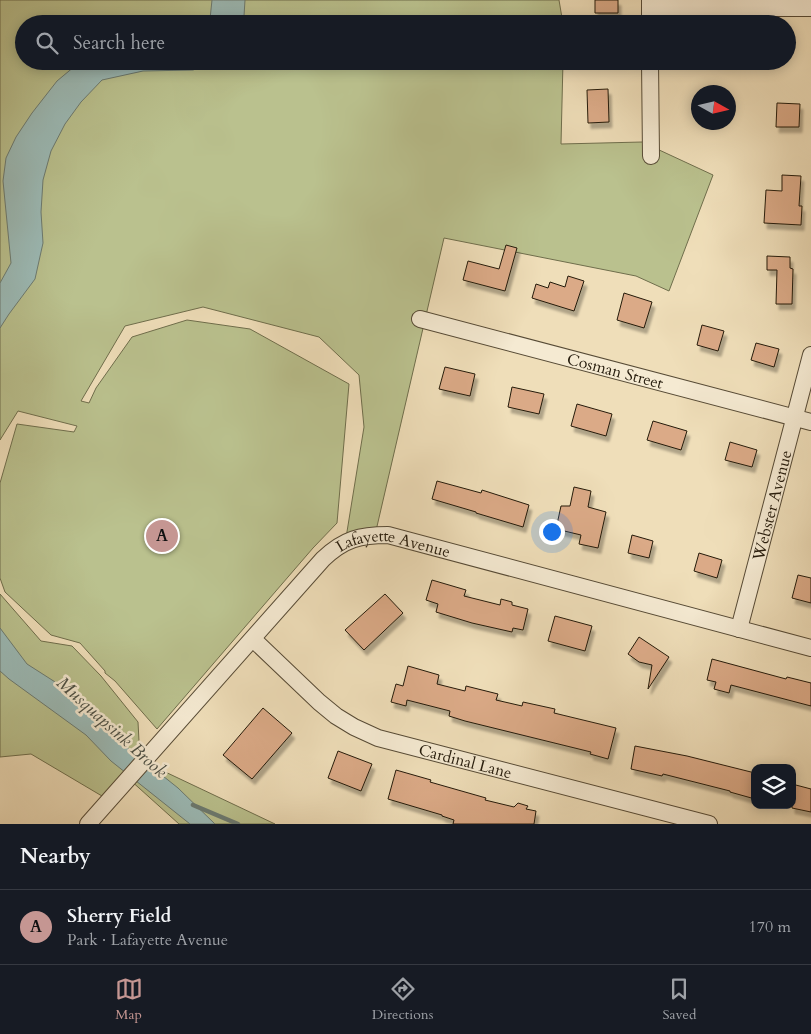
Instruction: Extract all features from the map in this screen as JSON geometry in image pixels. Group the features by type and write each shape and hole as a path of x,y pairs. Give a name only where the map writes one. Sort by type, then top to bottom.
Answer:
{"street":[{"path":"650,11 811,8"},
{"path":"650,70 651,156"},
{"name":"Cosman Street","path":"420,319 811,422"},
{"name":"Webster Avenue","path":"739,629 811,355"},
{"name":"Lafayette Avenue","path":"88,824 330,553 343,543 360,537 388,535 811,648"},
{"name":"Cardinal Lane","path":"253,639 336,716 378,738 665,818 709,824"}],"green space":[{"path":"0,0 559,0 562,15 15,15 15,70 563,70 561,144 642,142 713,175 669,291 636,276 444,238 375,535 345,544 364,427 359,375 319,337 203,307 125,326 81,401 89,403 96,388 132,337 187,320 250,329 349,384 337,523 313,548 157,729 80,643 51,635 5,592 0,578 0,483 17,424 74,432 77,426 18,411 0,440"},
{"path":"0,594 41,641 72,646 101,676 138,722 140,760 275,824 179,824 129,779 107,799 31,754 0,757"}],"water":[{"path":"212,0 245,0 244,15 210,15"},
{"path":"70,70 193,70 143,71 102,80 81,102 65,124 51,151 43,180 41,212 43,243 35,279 0,328 0,283 11,263 3,181 6,158 16,137 57,81"},
{"path":"0,628 27,664 88,703 118,740 178,788 215,824 190,824 111,761 86,735 0,671"}],"building":[{"path":"595,0 618,0 618,13 595,13"},
{"path":"608,89 609,122 588,123 587,90"},
{"path":"777,103 800,104 799,127 776,127"},
{"path":"782,175 801,176 799,206 802,206 801,225 764,223 766,190 782,191"},
{"path":"506,245 517,248 505,291 463,280 468,261 499,269"},
{"path":"767,256 790,257 790,268 793,269 792,304 776,304 777,270 767,270"},
{"path":"568,276 584,281 574,311 532,298 536,284 548,288 550,282 565,287"},
{"path":"624,293 652,302 644,328 617,320"},
{"path":"702,325 724,331 718,351 697,345"},
{"path":"756,343 779,349 774,367 751,360"},
{"path":"445,367 475,374 470,396 439,389"},
{"path":"512,387 544,394 539,414 508,407"},
{"path":"577,404 612,414 606,436 571,426"},
{"path":"653,421 687,431 681,450 647,440"},
{"path":"730,442 757,450 752,467 725,460"},
{"path":"437,481 481,493 482,490 529,505 523,527 432,499"},
{"path":"574,487 591,491 588,507 606,512 598,548 579,544 581,535 556,529 561,506 570,506"},
{"path":"632,535 653,541 649,558 628,553"},
{"path":"699,553 722,560 717,578 694,571"},
{"path":"798,575 811,578 811,603 792,598"},
{"path":"432,580 466,590 464,596 500,605 501,599 512,602 512,605 528,609 523,630 513,628 512,632 436,612 438,604 426,600"},
{"path":"385,594 403,613 364,650 345,630"},
{"path":"555,616 592,626 585,651 548,641"},
{"path":"639,637 669,657 648,689 652,665 639,662 628,654"},
{"path":"712,659 786,679 787,677 811,683 811,706 731,685 729,693 714,689 716,682 707,680"},
{"path":"408,666 439,675 437,684 465,691 466,686 498,694 496,700 522,706 523,702 555,709 554,713 616,728 608,759 590,754 591,752 465,721 449,716 450,711 407,700 406,706 391,702 396,684 403,686"},
{"path":"263,708 292,733 252,779 223,755"},
{"path":"635,746 687,756 751,772 751,798 663,774 662,776 631,769"},
{"path":"338,751 372,764 361,791 328,778"},
{"path":"396,770 486,798 485,800 514,807 518,803 528,806 526,809 536,811 534,824 453,824 454,820 442,815 388,799"},
{"path":"796,785 811,789 811,812 796,809"}],"waterway":[{"name":"Musquapsink Brook","path":"193,805 238,824"}],"place":[{"name":"Sherry Field","path":"162,536"}]}
